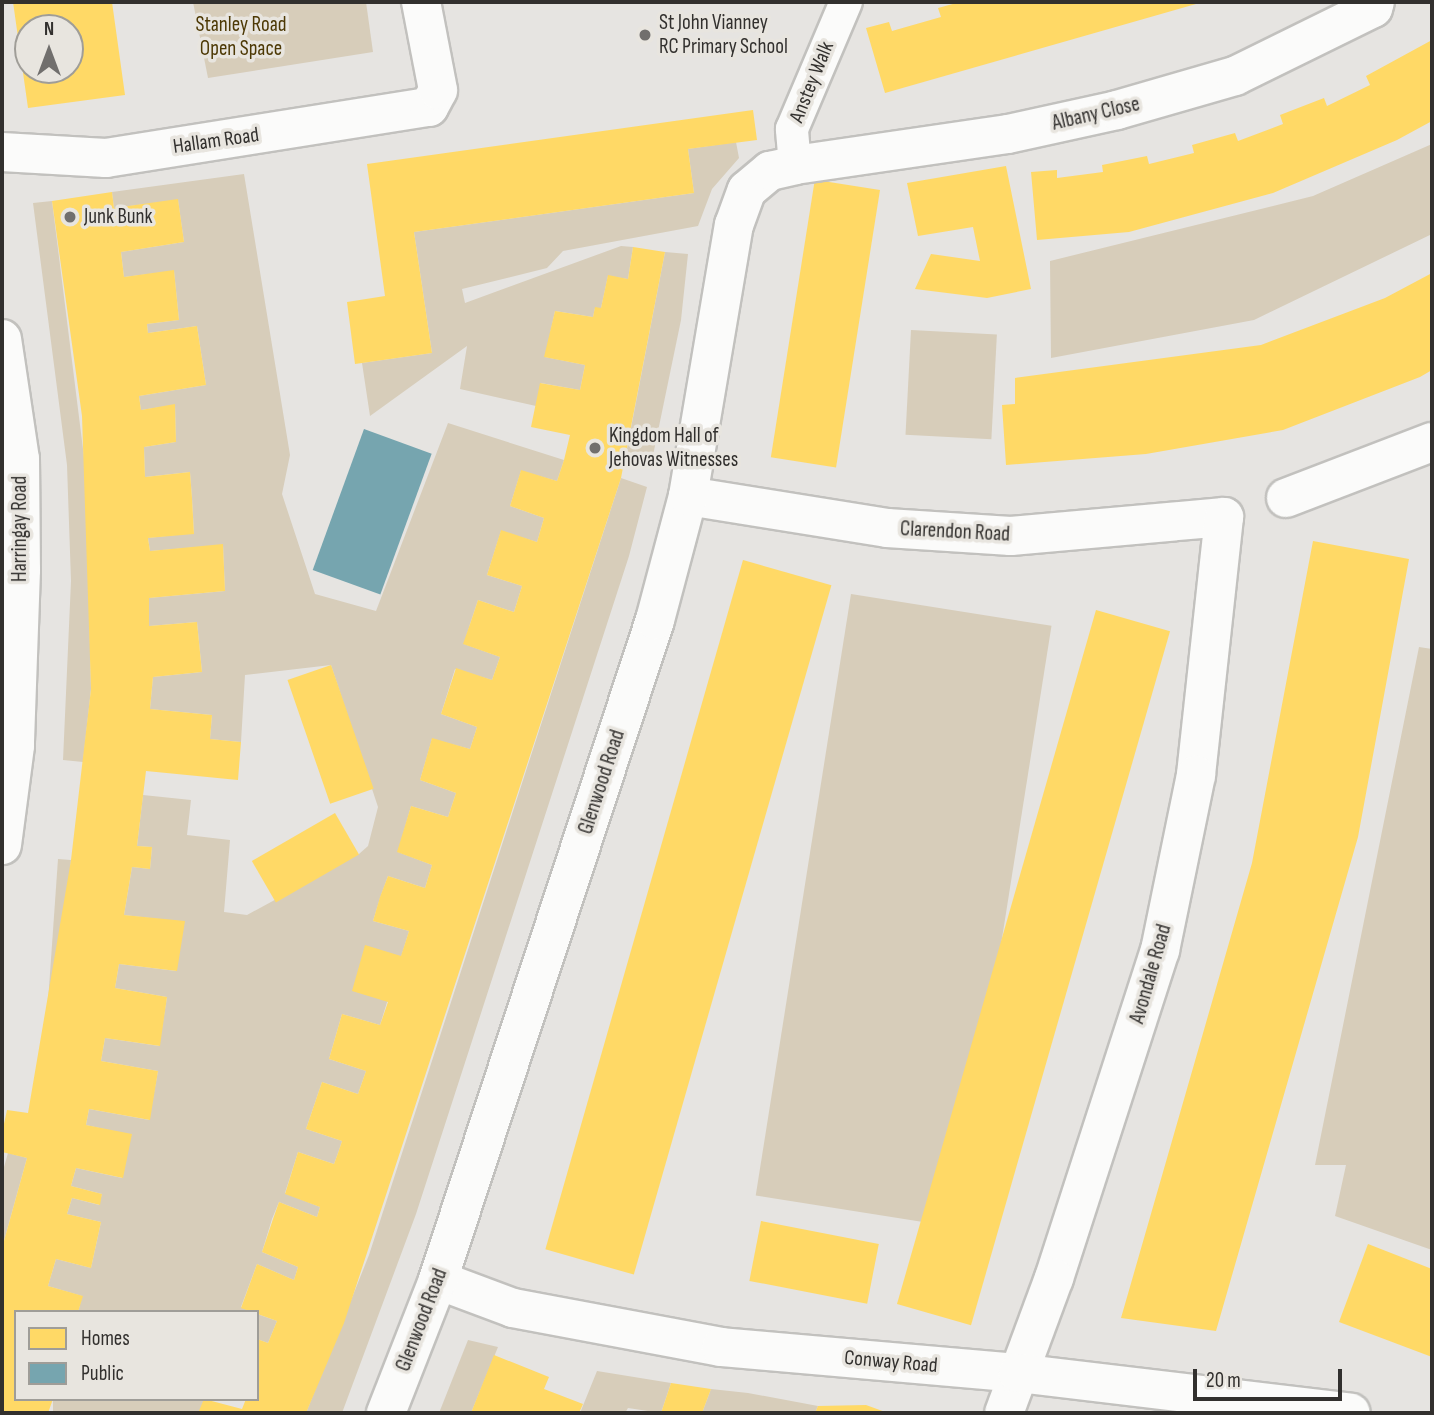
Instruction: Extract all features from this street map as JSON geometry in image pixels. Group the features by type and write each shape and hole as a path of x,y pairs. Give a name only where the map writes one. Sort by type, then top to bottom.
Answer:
{"street":[{"name":"Hallam Road","path":"2,152 72,153 106,158 429,107 438,90 421,2"},
{"name":"Anstey Walk","path":"795,165 792,129 846,2"},
{"name":"Albany Close","path":"795,165 1008,134 1117,110 1235,76 1373,8 1375,2"},
{"name":"Glenwood Road","path":"386,1413 438,1280 655,620 688,496 734,225 747,190 770,171 795,165"},
{"name":"Harringay Road","path":"2,339 20,459 21,556 15,746 2,845"},
{"path":"1286,498 1432,442"},
{"name":"Clarendon Road","path":"688,496 874,526 1011,536 1224,517"},
{"name":"Avondale Road","path":"1004,1413 1054,1278 1160,950 1196,775 1224,517"},
{"name":"Conway Road","path":"438,1280 513,1308 708,1345 1018,1373 1351,1413"}],"green space":[{"name":"Stanley Road Open Space","path":"193,2 366,2 373,52 208,78"},
{"path":"736,142 739,158 712,189 698,226 563,251 547,268 462,289 465,303 621,246 633,247 628,279 608,276 601,308 595,308 593,317 555,311 545,357 585,365 580,390 541,383 536,406 460,389 467,346 370,416 362,363 432,353 414,232 694,193 688,149"},
{"path":"1432,144 1432,234 1254,320 1051,358 1050,261 1313,196"},
{"path":"244,174 290,455 282,494 315,594 376,611 448,423 564,460 557,481 521,471 510,506 544,518 537,542 501,531 487,575 522,586 514,612 478,600 464,644 500,657 492,680 455,669 441,714 477,727 470,749 432,739 420,780 456,793 448,817 411,806 398,852 432,865 425,888 388,876 373,921 409,931 380,1025 342,1014 329,1059 366,1071 358,1094 322,1082 306,1129 342,1141 334,1164 298,1152 285,1193 320,1207 317,1217 279,1202 262,1252 298,1267 294,1280 257,1264 241,1307 248,1310 78,1310 82,1296 48,1286 56,1259 91,1268 101,1222 67,1214 72,1198 99,1205 102,1194 71,1186 76,1168 122,1178 131,1135 86,1125 89,1109 149,1120 158,1071 101,1061 105,1038 159,1046 167,997 115,988 119,964 176,971 184,922 124,915 132,867 150,869 152,847 137,846 143,795 191,800 187,835 230,840 224,912 247,915 359,854 368,846 378,807 331,665 245,675 241,742 210,739 212,715 150,709 153,677 202,672 197,622 149,626 149,598 225,591 223,545 150,551 148,538 194,533 192,498 190,472 145,477 144,447 176,442 175,405 141,410 139,396 206,385 197,326 148,333 147,324 179,320 174,271 124,277 121,252 184,242 178,200 114,208 112,192"},
{"path":"52,201 86,473 91,689 83,762 63,760 71,581 67,465 33,203"},
{"path":"665,252 688,254 681,320 651,465 625,459"},
{"path":"911,330 997,335 991,439 906,435"},
{"path":"621,478 647,487 629,556 416,1214 342,1413 306,1413 369,1255"},
{"path":"851,594 1052,626 956,1227 756,1196"},
{"path":"1419,647 1432,649 1432,1250 1335,1216 1346,1165 1315,1165"},
{"path":"58,859 71,860 53,1114 40,1113"},
{"path":"8,1153 27,1158 2,1248 2,1174"},
{"path":"259,1315 277,1321 268,1343 259,1340"},
{"path":"468,1340 498,1347 471,1413 439,1413"},
{"path":"597,1371 671,1383 661,1413 628,1408 625,1413 580,1413"},
{"path":"711,1389 818,1406 815,1413 702,1413"},
{"path":"53,1401 204,1401 204,1413 53,1413"}],"building: Homes":[{"path":"13,2 112,2 125,95 28,108 25,84 84,84 84,14 15,14"},
{"path":"960,2 1203,2 885,93 866,28 889,22 892,31 941,17 938,8"},
{"path":"1432,40 1432,121 1397,140 1273,193 1129,232 1037,240 1031,172 1057,170 1057,178 1103,172 1102,165 1147,156 1149,164 1194,153 1192,145 1235,133 1238,141 1283,124 1280,115 1324,98 1327,106 1370,85 1366,76"},
{"path":"753,110 757,140 688,149 694,193 414,232 432,353 355,364 347,302 385,296 367,164"},
{"path":"1006,166 1031,289 987,298 915,289 931,254 980,261 973,227 918,236 907,183"},
{"path":"815,180 880,190 836,468 771,457"},
{"path":"112,192 114,208 178,199 184,242 121,252 124,277 174,270 179,320 147,324 148,333 197,326 206,385 139,396 141,410 175,404 176,442 144,447 145,477 190,472 192,498 194,534 148,538 150,551 223,544 225,591 149,598 149,626 197,622 202,672 153,677 150,709 212,715 210,739 241,742 238,780 146,771 137,846 152,847 150,869 132,867 124,915 185,921 177,971 119,964 115,988 167,997 160,1046 105,1038 101,1061 158,1071 150,1120 89,1109 86,1125 132,1134 123,1178 76,1168 71,1186 102,1194 100,1205 72,1198 67,1214 101,1222 91,1268 56,1259 48,1286 83,1296 79,1310 14,1310 14,1401 52,1401 48,1413 2,1413 2,1248 27,1158 2,1152 2,1133 7,1110 28,1113 71,860 91,689 82,416 52,201"},
{"path":"633,247 665,252 621,478 344,1323 306,1413 198,1413 203,1401 242,1409 245,1401 259,1401 259,1340 268,1343 277,1321 259,1314 259,1310 241,1308 257,1264 294,1280 298,1267 262,1252 279,1202 317,1217 320,1207 285,1194 298,1152 334,1164 342,1141 306,1129 322,1082 358,1094 366,1071 329,1059 342,1014 380,1025 388,1002 352,991 365,945 401,956 409,931 373,921 380,897 388,876 425,888 432,865 397,852 411,806 448,817 456,793 420,780 432,738 470,749 477,727 441,714 456,668 492,680 500,657 463,644 478,600 514,612 522,586 487,575 501,530 537,542 544,518 510,506 521,470 557,481 564,460 570,435 531,427 540,383 580,390 585,365 544,357 555,311 593,317 595,307 601,308 608,275 628,279"},
{"path":"1432,273 1432,370 1420,377 1283,430 1146,454 1006,465 1002,405 1015,404 1015,378 1261,345 1385,298"},
{"path":"1313,541 1409,559 1358,837 1216,1331 1121,1318 1252,863"},
{"path":"743,560 831,585 634,1275 545,1249"},
{"path":"1096,610 1170,631 971,1325 897,1304"},
{"path":"331,665 374,789 330,804 288,680"},
{"path":"335,813 359,855 276,903 252,861"},
{"path":"761,1221 879,1244 867,1304 749,1281"},
{"path":"1368,1244 1432,1269 1432,1357 1339,1322"},
{"path":"494,1355 549,1377 544,1389 583,1404 579,1413 471,1413"},
{"path":"671,1383 711,1389 702,1413 661,1413"},
{"path":"866,1405 888,1413 815,1413 818,1406"}],"building: Public":[{"path":"364,429 432,454 380,595 313,570"}],"place":[{"name":"St John Vianney RC Primary School","path":"645,35"},
{"name":"Junk Bunk","path":"70,217"},
{"name":"Kingdom Hall of Jehovas Witnesses","path":"595,448"}]}
